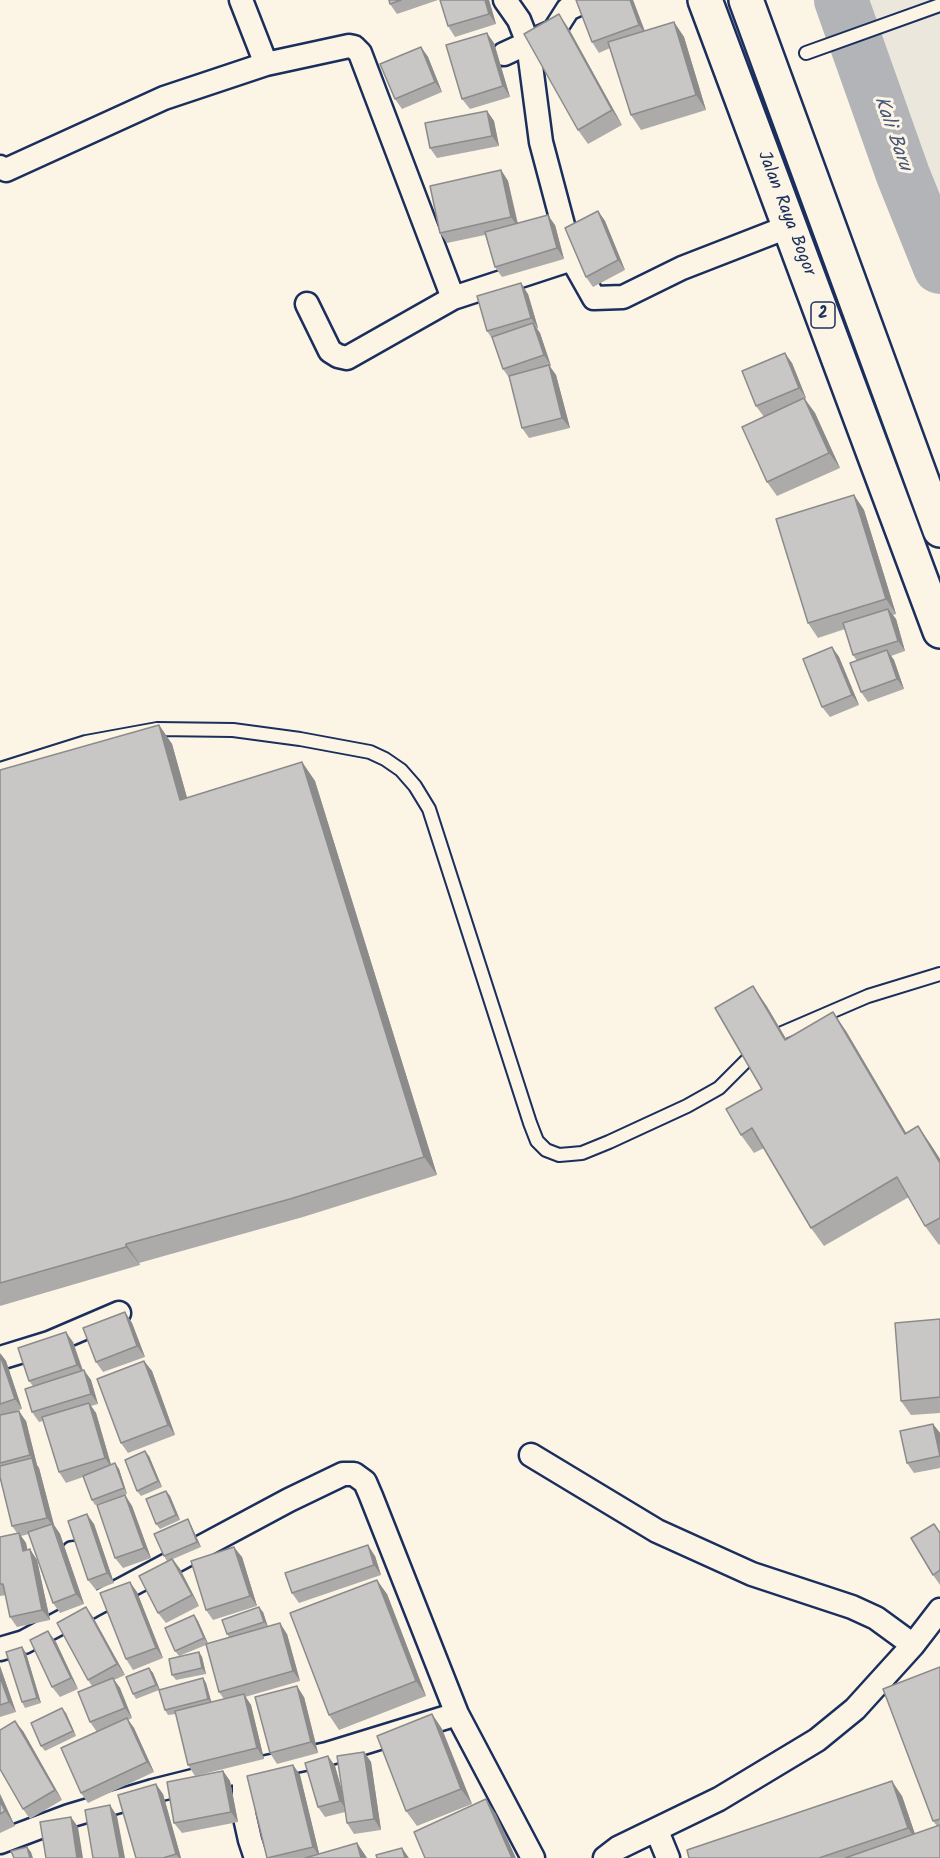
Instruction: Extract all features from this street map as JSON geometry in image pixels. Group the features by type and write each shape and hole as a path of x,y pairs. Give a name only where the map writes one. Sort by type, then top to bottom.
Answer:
{"highway":[{"name":"Jalan Raya Bogor","path":"705,0 940,631"},
{"name":"Jalan Raya Bogor","path":"746,0 940,530"}],"street":[{"path":"241,0 266,64"},
{"path":"505,0 519,20 528,43 541,142 572,259 594,298 623,297 681,268 790,226"},
{"path":"504,54 554,31 568,9 587,0"},
{"path":"0,168 6,170 164,98 266,64 354,46 453,298"},
{"path":"307,304 330,351 338,357 347,358 453,298 572,259"},
{"path":"0,1358 49,1343 119,1313"},
{"path":"531,1455 657,1531 753,1574 852,1607 876,1618 913,1645"},
{"path":"0,1649 24,1642 290,1500 343,1474 354,1473 365,1482 368,1489 457,1714 532,1858"},
{"path":"73,1553 90,1607"},
{"path":"605,1858 618,1848 657,1831 728,1794 817,1740 855,1709 913,1645 940,1610"},
{"path":"0,1842 69,1816 153,1791 217,1775 244,1772 327,1754 457,1714"},
{"path":"244,1772 244,1813 249,1840 256,1858"},
{"path":"657,1831 668,1858"}],"lane":[{"path":"810,51 940,5"},
{"path":"0,769 86,742 157,729 233,730 300,739 370,752 401,770 415,786 429,809 530,1123 537,1142 546,1150 559,1155 570,1155 582,1153 609,1142 687,1106 719,1088 747,1060"},
{"path":"782,1033 868,996 940,974"}],"shaded area":[{"path":"832,0 940,0 940,287"}],"building":[{"path":"389,0 401,0 390,4"},
{"path":"440,0 485,0 489,14 448,26"},
{"path":"576,0 630,0 639,25 592,42"},
{"path":"559,14 612,110 578,130 524,34"},
{"path":"674,22 696,95 631,115 608,42"},
{"path":"487,33 503,86 462,99 446,45"},
{"path":"421,47 435,82 395,99 380,64"},
{"path":"487,111 492,136 430,148 425,123"},
{"path":"501,170 511,217 440,233 430,186"},
{"path":"598,211 618,260 586,277 565,228"},
{"path":"548,215 557,248 495,267 485,232"},
{"path":"521,283 531,318 487,331 477,296"},
{"path":"533,323 544,355 503,369 492,337"},
{"path":"785,353 799,388 756,406 742,371"},
{"path":"549,365 562,418 522,428 509,376"},
{"path":"804,398 829,453 767,482 742,427"},
{"path":"854,495 886,599 808,623 776,519"},
{"path":"888,609 898,641 853,655 843,623"},
{"path":"832,647 852,695 822,707 803,659"},
{"path":"887,650 897,679 861,692 850,663"},
{"path":"159,725 180,800 302,762 424,1157 290,1199 126,1244 126,1247 0,1283 0,770"},
{"path":"753,986 785,1040 833,1012 905,1134 918,1126 940,1163 940,1218 925,1226 897,1177 811,1228 752,1128 741,1135 726,1109 762,1089 715,1008"},
{"path":"125,1312 137,1346 96,1362 83,1328"},
{"path":"940,1319 940,1397 901,1401 895,1323"},
{"path":"66,1332 77,1365 29,1381 18,1348"},
{"path":"0,1355 15,1399 0,1404"},
{"path":"144,1361 168,1425 121,1443 97,1379"},
{"path":"84,1370 91,1394 32,1412 25,1389"},
{"path":"89,1403 105,1458 59,1472 42,1417"},
{"path":"19,1411 30,1455 0,1463 0,1415"},
{"path":"933,1424 940,1456 907,1463 900,1431"},
{"path":"145,1451 158,1481 137,1491 125,1460"},
{"path":"32,1458 47,1518 12,1526 0,1477 0,1466"},
{"path":"115,1463 124,1488 92,1500 83,1476"},
{"path":"166,1491 176,1515 156,1524 146,1499"},
{"path":"125,1495 144,1548 115,1558 97,1505"},
{"path":"87,1514 107,1573 88,1580 68,1521"},
{"path":"188,1519 197,1542 164,1556 154,1534"},
{"path":"52,1524 76,1594 53,1603 28,1532"},
{"path":"934,1524 940,1533 940,1570 933,1575 911,1538"},
{"path":"19,1533 23,1551 30,1549 42,1610 10,1617 3,1584 0,1584 0,1537"},
{"path":"368,1545 374,1565 292,1593 285,1573"},
{"path":"234,1547 250,1596 206,1610 191,1561"},
{"path":"172,1559 192,1595 158,1613 139,1576"},
{"path":"377,1580 416,1681 329,1715 290,1613"},
{"path":"130,1582 156,1648 126,1659 100,1593"},
{"path":"86,1607 117,1664 88,1680 57,1623"},
{"path":"259,1607 264,1622 227,1634 222,1620"},
{"path":"194,1615 204,1638 175,1651 165,1628"},
{"path":"280,1623 293,1671 219,1692 206,1644"},
{"path":"48,1631 71,1678 52,1687 30,1640"},
{"path":"22,1647 37,1698 22,1702 6,1652"},
{"path":"199,1652 202,1668 172,1675 169,1659"},
{"path":"940,1667 940,1819 933,1821 883,1689"},
{"path":"149,1668 156,1685 133,1694 126,1677"},
{"path":"0,1677 9,1702 0,1705"},
{"path":"113,1678 125,1708 90,1722 78,1692"},
{"path":"203,1678 208,1699 165,1710 159,1690"},
{"path":"297,1686 311,1742 270,1753 255,1697"},
{"path":"244,1694 257,1748 188,1765 175,1711"},
{"path":"62,1708 73,1731 41,1746 31,1723"},
{"path":"432,1714 461,1789 406,1811 377,1736"},
{"path":"127,1718 147,1762 81,1793 61,1748"},
{"path":"15,1721 55,1790 23,1809 0,1769 0,1730"},
{"path":"364,1752 374,1819 347,1823 337,1756"},
{"path":"328,1756 340,1801 318,1807 305,1763"},
{"path":"293,1765 313,1847 267,1858 247,1776"},
{"path":"223,1771 231,1812 174,1823 167,1782"},
{"path":"892,1781 908,1828 819,1858 689,1858 687,1850"},
{"path":"156,1784 176,1854 163,1858 136,1858 118,1795"},
{"path":"486,1799 512,1858 425,1858 414,1832"},
{"path":"0,1801 5,1811 0,1814"},
{"path":"110,1805 120,1858 93,1858 85,1810"},
{"path":"71,1817 77,1858 46,1858 40,1822"},
{"path":"940,1825 940,1858 845,1858"},
{"path":"357,1843 361,1858 305,1858"},
{"path":"27,1847 30,1858 14,1858 11,1851"},
{"path":"402,1848 405,1858 377,1858 376,1855"}],"waterway":[{"name":"Kali Baru","path":"841,0 903,175 940,267"}]}
